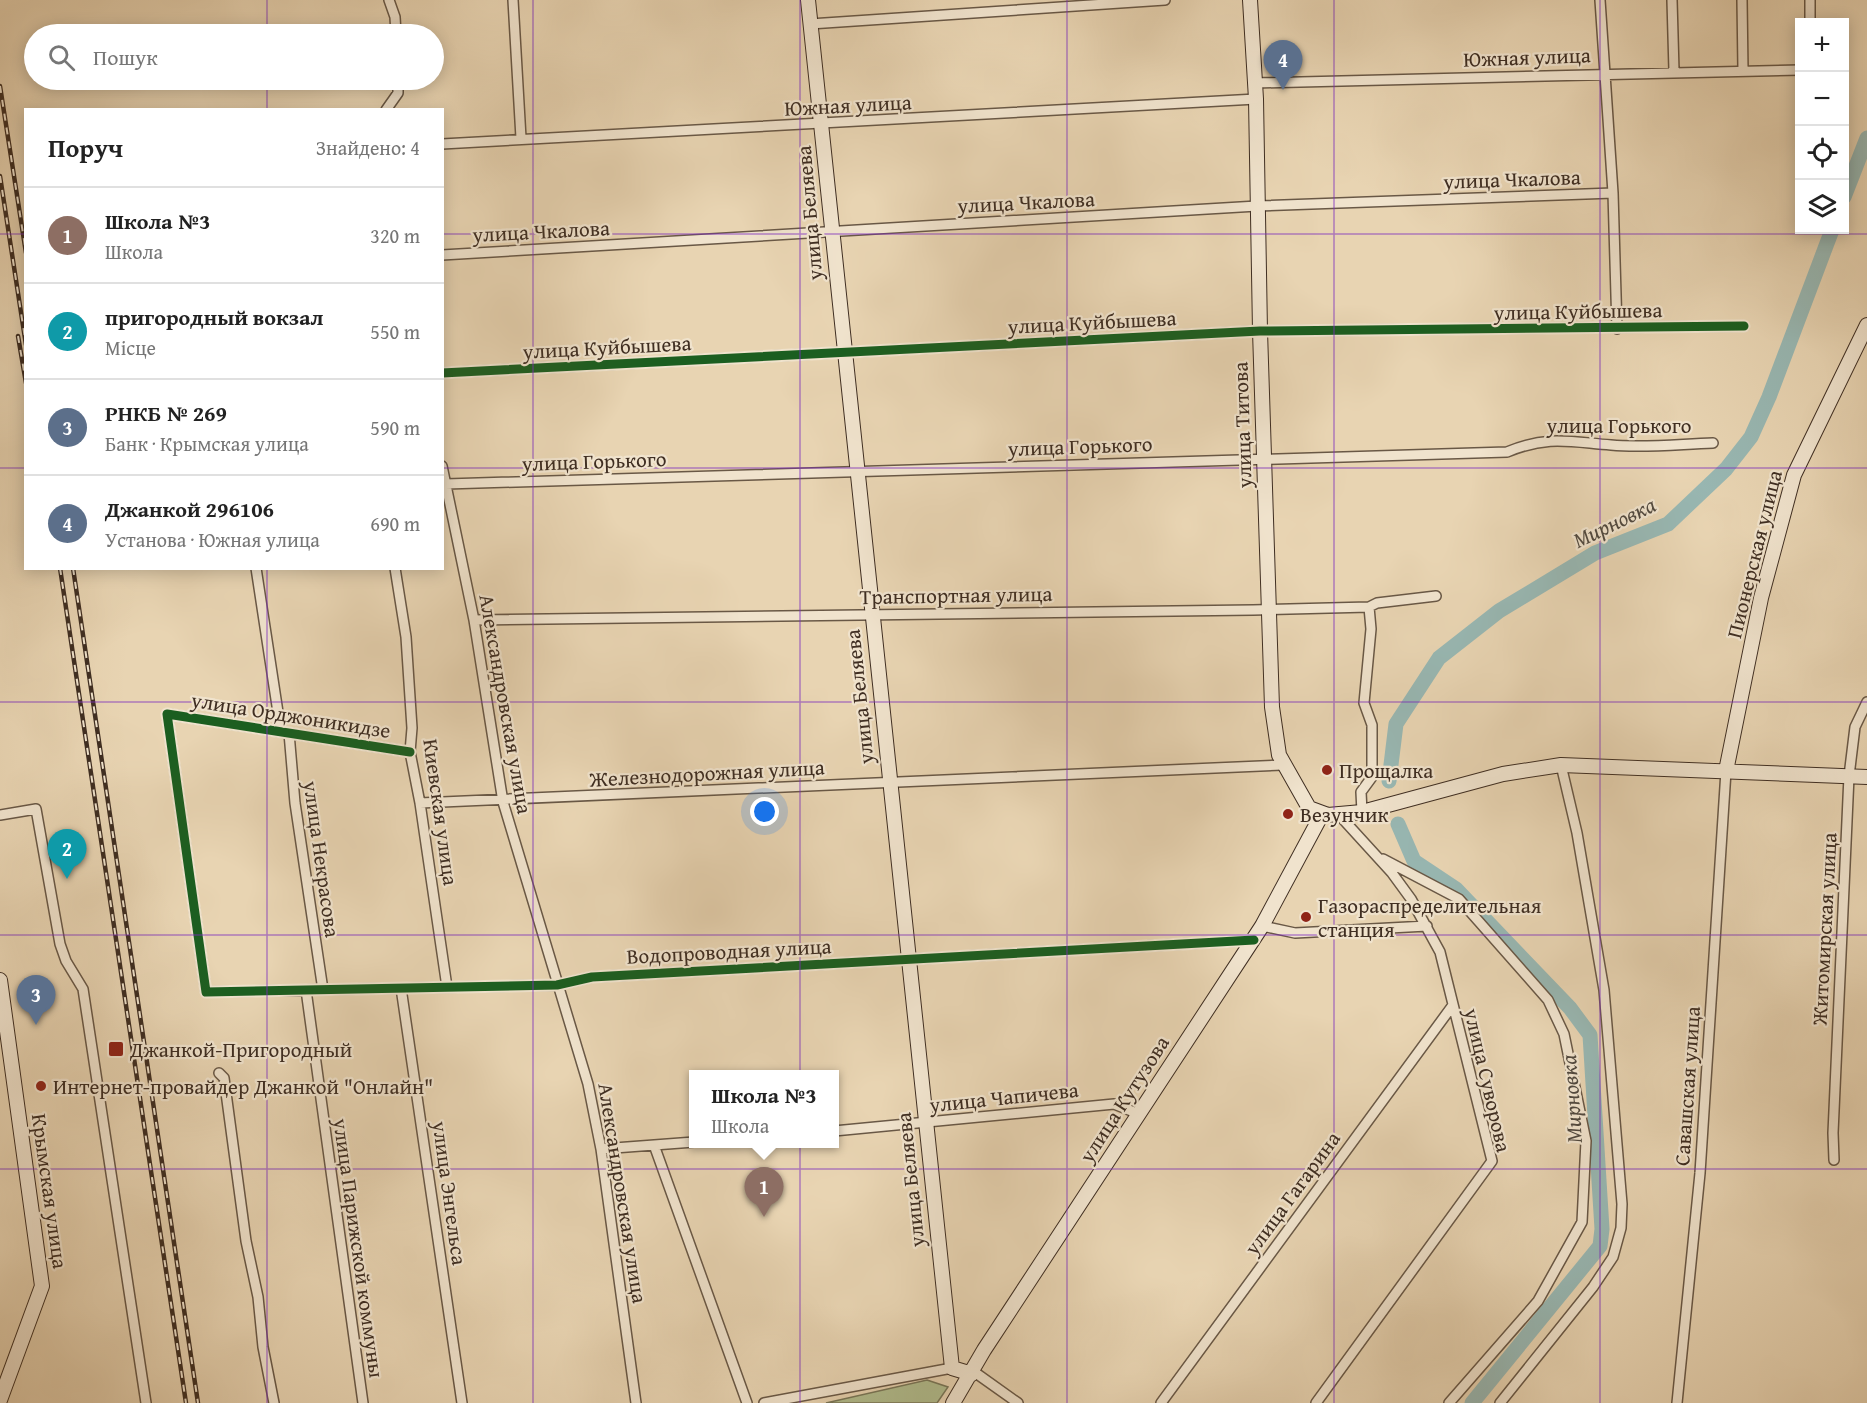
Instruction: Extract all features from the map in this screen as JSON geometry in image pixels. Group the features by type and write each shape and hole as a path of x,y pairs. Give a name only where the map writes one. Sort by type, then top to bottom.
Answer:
{"main road":[{"name":"улица Беляева","path":"808,0 822,125 830,232 952,1368"},
{"name":"улица Титова","path":"1250,0 1256,99 1260,331 1272,707 1282,765 1309,808 1322,814"},
{"name":"Пионерская улица","path":"1726,771 1761,598 1794,475 1867,325"},
{"path":"1322,814 1340,816 1362,812 1503,774 1561,765 1867,777"},
{"name":"улица Кутузова","path":"953,1403 973,1373 984,1350 1254,939 1322,814"},
{"name":"Крымская улица","path":"0,980 42,1286 0,1400"},
{"path":"952,1368 973,1373"}],"street":[{"path":"389,0 395,24"},
{"path":"513,0 521,138"},
{"path":"810,24 1165,0"},
{"path":"1600,0 1603,73 1613,193 1617,329"},
{"path":"1672,0 1674,71"},
{"path":"1742,0 1743,70"},
{"path":"1810,0 1810,18"},
{"name":"Южная улица","path":"1255,83 1674,71 1795,70"},
{"path":"387,108 398,90"},
{"name":"Южная улица","path":"444,144 521,138 822,125 1256,99"},
{"name":"улица Чкалова","path":"444,255 1257,206 1613,193"},
{"name":"улица Куйбышева","path":"444,373 1260,331 1744,326"},
{"name":"улица Горького","path":"446,484 1507,452 1525,444 1570,439 1612,445 1713,443"},
{"name":"Александровская улица","path":"444,475 474,620 503,801 588,1084 601,1149 636,1403"},
{"name":"улица Некрасова","path":"256,570 285,732 323,990"},
{"name":"Киевская улица","path":"395,570 406,637 412,728 410,752 420,803 447,987"},
{"name":"Транспортная улица","path":"474,620 1369,607 1377,603 1436,596"},
{"path":"1362,812 1361,792 1369,785 1372,777 1372,725 1364,703 1371,629 1369,607"},
{"name":"Житомирская улица","path":"1834,1160 1833,1121 1849,776 1855,727 1867,702"},
{"name":"улица Орджоникидзе","path":"206,992 167,714 410,752"},
{"name":"Железнодорожная улица","path":"420,803 1282,765"},
{"path":"1500,1403 1593,1287 1613,1257 1621,1228 1622,1204 1604,990 1577,833 1561,765"},
{"name":"Савашская улица","path":"1677,1403 1700,1173 1726,771"},
{"path":"0,815 36,809 60,944 66,961 83,989 146,1403"},
{"name":"улица Суворова","path":"1316,1403 1413,1273 1492,1161 1440,952 1427,926 1404,890 1340,816"},
{"path":"1375,855 1459,899 1548,1000 1564,1034 1586,1142 1582,1222 1538,1301 1449,1403"},
{"path":"1262,926 1295,933 1427,926"},
{"name":"Водопроводная улица","path":"206,992 557,985 592,977 1254,939"},
{"name":"улица Энгельса","path":"401,988 462,1403"},
{"name":"улица Парижской коммуны","path":"306,990 363,1403"},
{"name":"улица Гагарина","path":"1161,1403 1453,1005"},
{"path":"219,1073 224,1078 246,1241 258,1297 263,1347 274,1403"},
{"name":"улица Чапичева","path":"839,1131 1114,1104 1139,1114"},
{"path":"601,1149 689,1142"},
{"path":"654,1145 747,1403"},
{"path":"764,1403 952,1368"},
{"path":"973,1373 1018,1403"}],"green space":[{"path":"927,1380 948,1387 937,1403 826,1403"}],"waterway":[{"name":"Мирновка","path":"1849,184 1867,138"},
{"name":"Мирновка","path":"1389,781 1396,724 1439,658 1499,611 1595,553 1668,524 1726,469 1751,437 1769,397 1830,234"},
{"name":"Мирновка","path":"1398,824 1414,861 1456,889 1570,1008 1590,1035 1602,1229 1600,1246 1472,1403"}],"railway":[{"path":"0,86 24,240"},
{"path":"0,176 24,332"},
{"path":"18,336 24,371"},
{"path":"60,570 186,1403"},
{"path":"73,570 198,1403"}],"cycle path":[{"path":"444,373 1260,331 1744,326"},
{"path":"410,752 167,714 206,992 557,985 592,977 1254,940"}],"place":[{"name":"Джанкой 296106","path":"1283,90"},
{"name":"Прощалка","path":"1327,770"},
{"name":"Везунчик","path":"1288,814"},
{"name":"пригородный вокзал","path":"67,879"},
{"name":"Газораспределительная станция","path":"1306,917"},
{"name":"РНКБ № 269","path":"36,1025"},
{"name":"Джанкой-Пригородный","path":"116,1049"},
{"name":"Интернет-провайдер Джанкой \"Онлайн\"","path":"41,1086"},
{"name":"Школа №3","path":"764,1217"}]}
